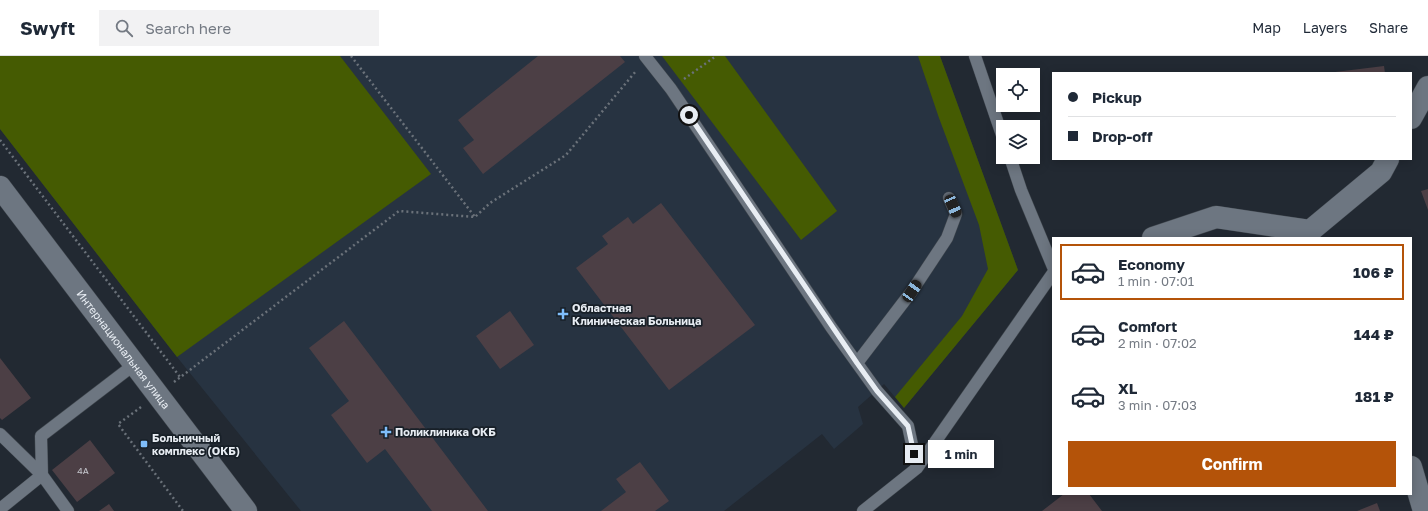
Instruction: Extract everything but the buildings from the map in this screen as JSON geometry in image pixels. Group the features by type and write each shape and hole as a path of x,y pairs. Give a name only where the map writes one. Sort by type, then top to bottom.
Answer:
{"main road":[{"path":"1412,116 1428,87"},
{"path":"1156,237 1216,217 1312,235 1381,172 1387,160"},
{"name":"Интернациональная улица","path":"0,187 246,511"},
{"path":"1412,470 1424,511"}],"lane":[{"path":"975,56 997,120"},
{"path":"646,57 671,89 857,363 877,391 908,426 917,468"},
{"path":"1012,164 1021,190 1052,265"},
{"path":"857,363 912,291 947,238 956,214 949,198"},
{"path":"864,511 917,468 1052,274"},
{"path":"42,475 41,436 135,364"},
{"path":"0,434 42,475 68,511"},
{"path":"0,509 42,475"}],"path":[{"path":"351,56 475,217"},
{"path":"671,89 716,56"},
{"path":"183,511 118,424 398,212 475,217 490,203 566,155 646,57"},
{"path":"0,140 180,377"}],"shaded area":[{"name":"Областная Клиническая Больница","path":"0,56 940,56 1018,270 904,408 884,384 858,407 863,424 834,449 822,434 724,511 301,511 177,357 0,129"}],"green space":[{"path":"0,56 340,56 431,174 177,357 0,129"},
{"path":"662,56 725,56 837,211 801,240"},
{"path":"918,56 940,56 1018,270 904,408 895,397 962,316 988,269 979,225 939,118"}],"place":[{"name":"Областная Клиническая Больница","path":"563,314"},
{"name":"Поликлиника ОКБ","path":"386,432"},
{"name":"Больничный комплекс (ОКБ)","path":"144,444"}],"route":[{"path":"689,115 831,327 877,391 908,426 914,454"}]}
